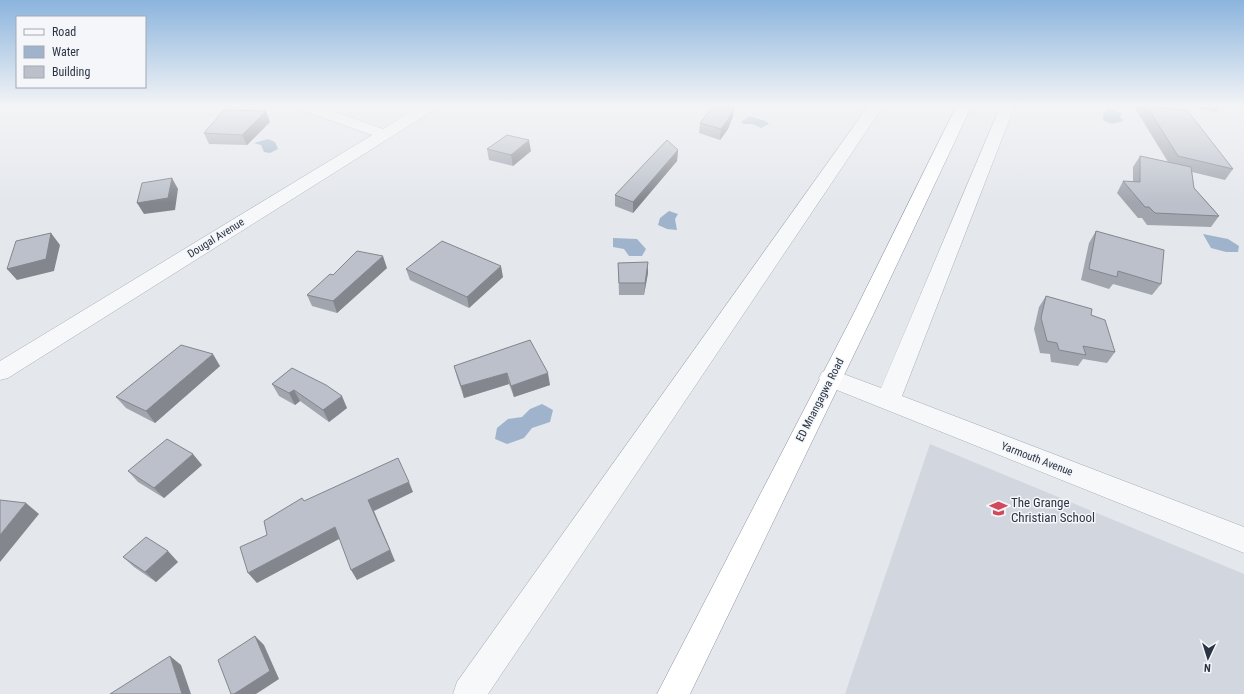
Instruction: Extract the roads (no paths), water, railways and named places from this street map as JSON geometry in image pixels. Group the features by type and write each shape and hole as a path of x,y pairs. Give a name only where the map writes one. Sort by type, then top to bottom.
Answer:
{"highway":[{"name":"ED Mnangagwa Road","path":"673,694 950,137"}],"street":[{"name":"Dougal Avenue","path":"0,372 379,137"},
{"path":"468,694 855,137"},
{"path":"888,401 995,137"},
{"name":"Yarmouth Avenue","path":"830,378 1244,540"}],"water":[{"path":"268,139 275,142 278,149 270,153 264,152 261,145 254,143"},
{"path":"669,211 678,214 675,219 677,230 667,229 658,225 660,218"},
{"path":"1203,234 1228,239 1239,246 1238,252 1226,252 1211,248"},
{"path":"613,238 637,239 646,249 642,256 629,256 624,249 613,247"},
{"path":"542,404 553,410 550,422 532,428 524,438 507,444 495,439 497,428 508,419 522,417 530,409"}],"place":[{"name":"The Grange Christian School","path":"998,509"}]}
